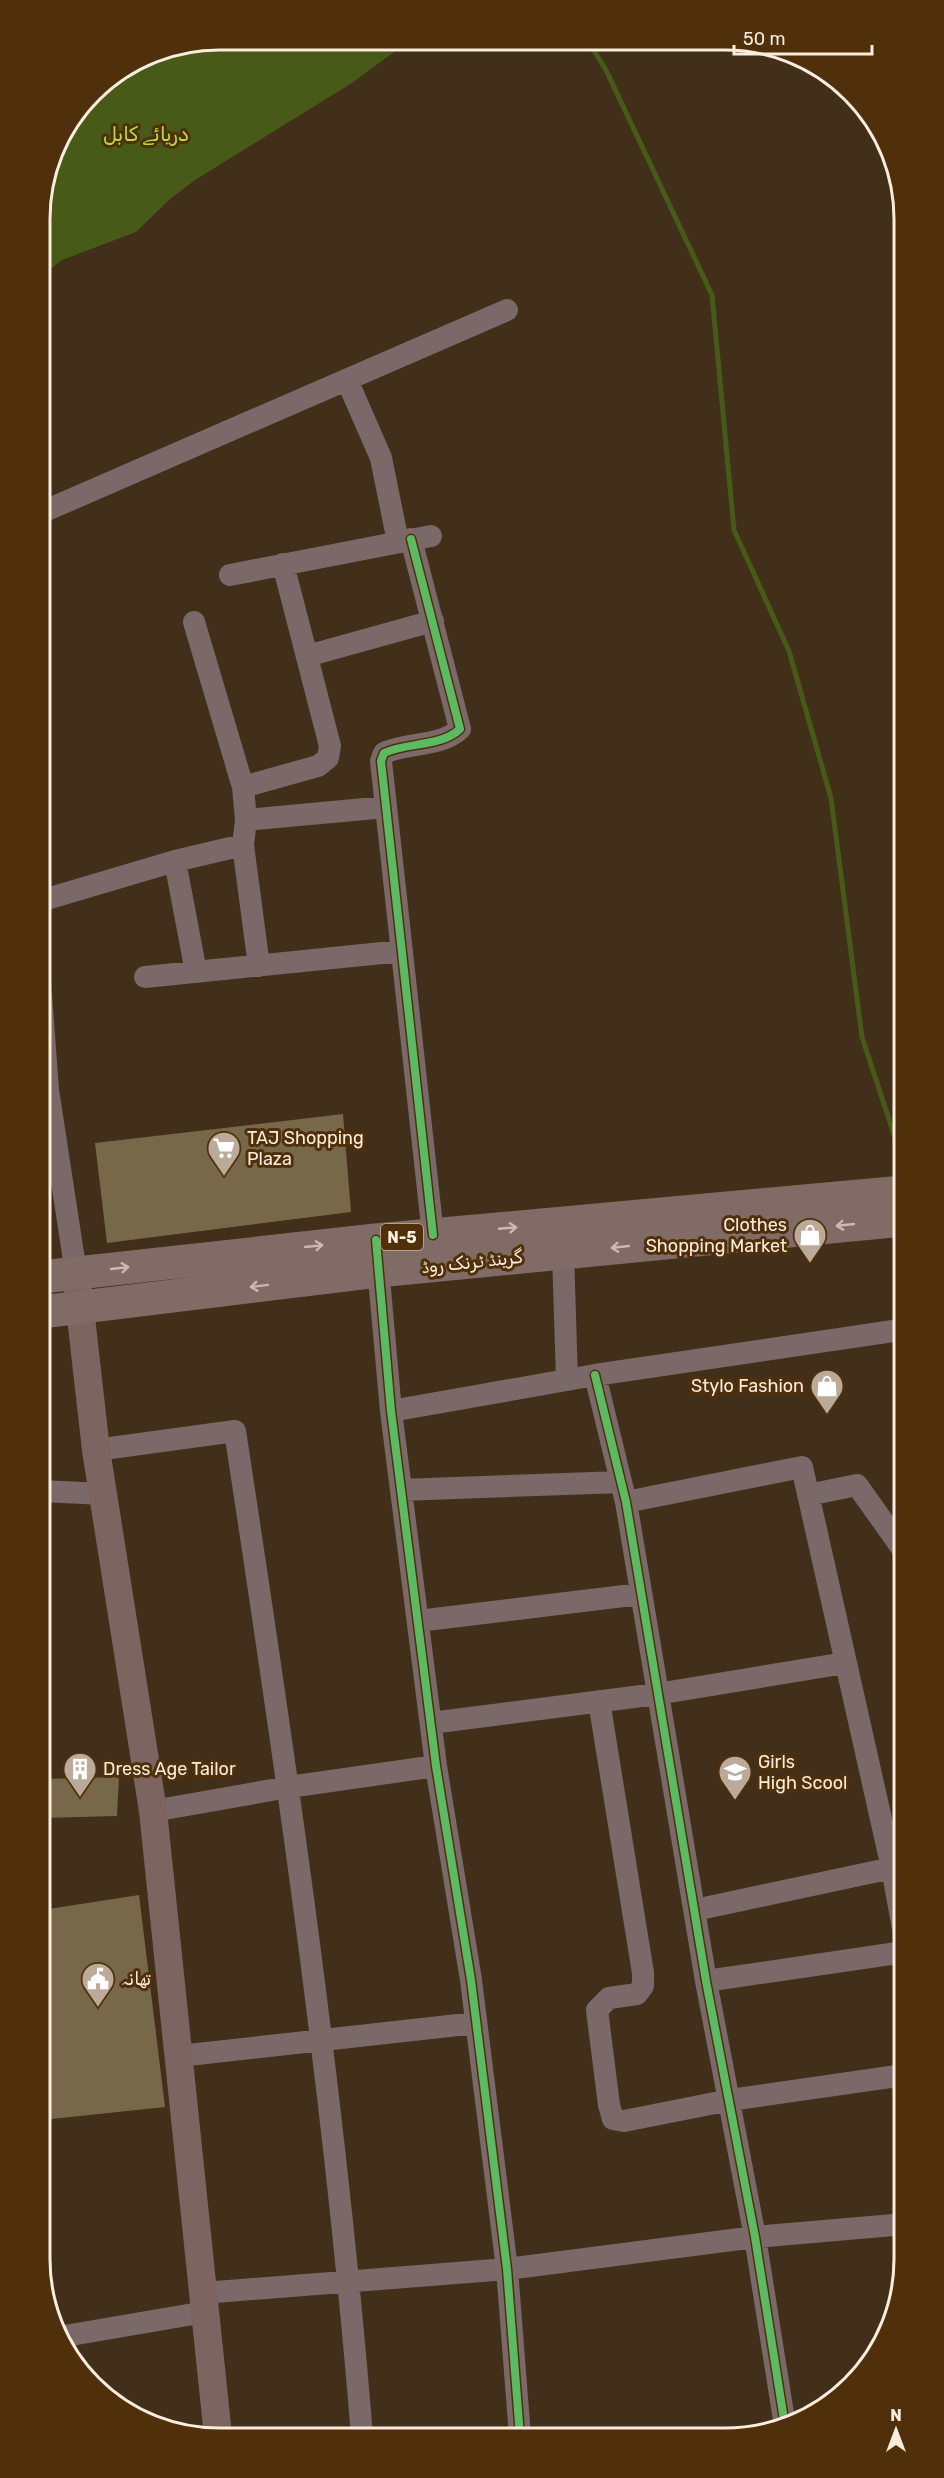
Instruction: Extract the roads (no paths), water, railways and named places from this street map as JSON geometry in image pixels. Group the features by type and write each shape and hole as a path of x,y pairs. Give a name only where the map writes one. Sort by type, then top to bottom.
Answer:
{"highway":[{"name":"گرینڈ ٹرنک روڈ","path":"50,1276 377,1255 563,1253 763,1220 894,1194"},
{"name":"گرینڈ ٹرنک روڈ","path":"50,1311 81,1308 377,1255 433,1235 763,1220 894,1220"}],"main road":[{"path":"76,1273 96,1450 153,1811 217,2428"}],"street":[{"path":"50,509 507,310"},
{"path":"347,380 413,539 460,729 452,736 393,749 384,753 381,760 433,1235"},
{"path":"230,574 413,539"},
{"path":"243,787 318,766 328,758 330,746 283,564"},
{"path":"307,656 433,621"},
{"path":"194,622 243,787 246,820 243,845 259,966"},
{"path":"246,820 386,807"},
{"path":"50,899 175,861 243,845"},
{"path":"175,861 196,972"},
{"path":"145,977 402,951"},
{"path":"50,1103 76,1273"},
{"path":"563,1253 567,1380"},
{"path":"377,1255 391,1411 436,1766 476,2023 507,2269 519,2428"},
{"path":"391,1411 595,1375 894,1331"},
{"path":"595,1375 623,1492 706,1981 755,2238 784,2418"},
{"path":"96,1450 235,1431 289,1787 350,2281 361,2428"},
{"path":"402,1490 623,1492 802,1467 894,1879"},
{"path":"808,1495 857,1485 894,1537"},
{"path":"50,1491 104,1494"},
{"path":"418,1621 640,1594"},
{"path":"431,1723 657,1694 845,1663"},
{"path":"599,1701 643,1973 643,1986 637,1994 609,1998 597,2010 613,2119 624,2121 730,2100 894,2076"},
{"path":"153,1811 289,1787 436,1766"},
{"path":"695,1911 892,1868"},
{"path":"706,1981 894,1953"},
{"path":"178,2056 476,2023"},
{"path":"67,2335 204,2302 350,2281 507,2269 755,2238 894,2225"}],"water":[{"name":"دریائے کابل","path":"398,49 352,83 195,180 169,200 136,232 62,260 50,269 50,207 55,175 62,154 72,134 91,107 125,78 164,58 196,51"}],"waterway":[{"path":"593,49 606,70 712,295 734,530 789,651 831,798 862,1037 894,1135"}],"place":[{"name":"TAJ Shopping Plaza","path":"224,1177"},
{"name":"Clothes Shopping Market","path":"810,1264"},
{"name":"Stylo Fashion","path":"827,1415"},
{"name":"Dress Age Tailor","path":"80,1798"},
{"name":"Girls High Scool","path":"735,1801"},
{"name":"تھانہ","path":"98,2008"}]}
